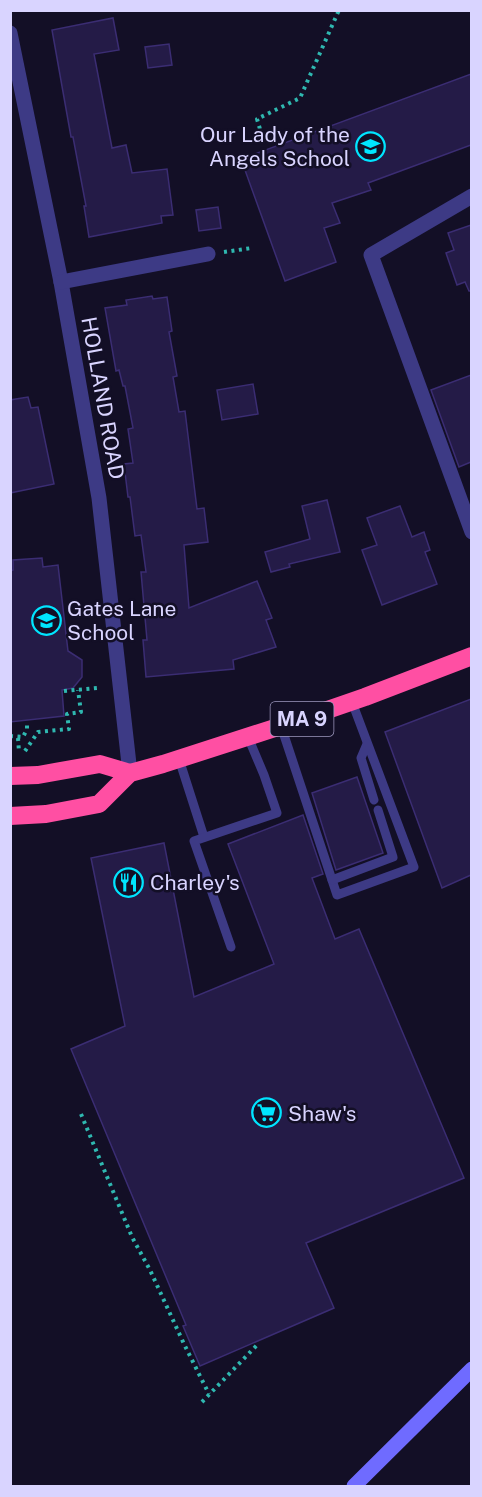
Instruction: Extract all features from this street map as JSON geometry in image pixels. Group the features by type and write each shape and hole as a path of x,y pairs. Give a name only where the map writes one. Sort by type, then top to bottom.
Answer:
{"highway":[{"name":"MA 9","path":"10,816 46,813 99,804 130,773 352,702 471,656"},
{"path":"10,776 38,775 100,764 130,773"}],"main road":[{"path":"354,1486 471,1369"}],"street":[{"name":"HOLLAND ROAD","path":"10,33 61,282 99,498 130,773"},
{"path":"471,196 371,255 466,501 471,532"},
{"path":"61,282 208,254"}],"lane":[{"path":"281,726 337,895 414,867 352,702"},
{"path":"231,947 194,841 277,813 248,737"},
{"path":"367,744 361,758 374,800"},
{"path":"179,759 204,837"},
{"path":"332,880 393,857 378,810"}],"path":[{"path":"262,136 257,119 300,98 339,10"},
{"path":"208,254 252,248"},
{"path":"64,691 97,688"},
{"path":"25,751 38,732 69,729 67,714 81,712 78,690"},
{"path":"10,736 22,737 27,724"},
{"path":"18,738 19,752"},
{"path":"81,1114 132,1237 209,1394"},
{"path":"202,1402 259,1343"}],"building":[{"path":"113,18 119,50 94,54 112,148 126,145 132,173 167,169 173,215 161,216 162,223 89,237 84,206 86,206 52,30"},
{"path":"169,44 172,65 148,68 145,47"},
{"path":"471,74 471,145 368,183 371,190 332,203 340,223 324,228 336,262 285,281 241,159"},
{"path":"218,207 221,228 199,231 196,210"},
{"path":"471,225 471,291 469,291 465,282 457,285 446,253 454,250 448,233"},
{"path":"152,296 153,299 167,297 172,331 169,332 177,376 173,377 179,412 185,411 197,509 204,508 208,542 184,545 189,608 257,581 272,618 266,620 276,647 233,660 234,669 146,677 143,640 147,640 141,572 146,572 141,535 135,536 124,464 133,463 128,429 133,428 125,386 123,386 119,370 116,371 105,308 127,305 126,300"},
{"path":"471,375 471,462 459,467 431,390"},
{"path":"253,384 258,414 222,420 217,390"},
{"path":"28,397 31,408 38,407 54,484 10,493 10,400"},
{"path":"327,500 340,552 289,564 290,567 271,572 265,552 310,539 302,506"},
{"path":"400,506 412,537 424,532 430,550 425,552 437,584 382,605 362,550 377,545 367,518"},
{"path":"42,558 43,567 58,565 68,651 82,660 82,677 73,688 62,690 64,716 10,722 10,571 13,570 13,560"},
{"path":"471,699 471,875 442,888 385,732"},
{"path":"357,777 383,853 336,870 312,793"},
{"name":"Shaw's","path":"303,815 323,874 312,878 335,939 359,929 464,1178 306,1243 334,1308 200,1366 183,1326 186,1325 71,1049 125,1026 91,858 164,843 194,997 274,964 228,844"}],"place":[{"name":"Our Lady of the Angels School","path":"371,146"},
{"name":"Gates Lane School","path":"46,620"},
{"name":"Charley's","path":"129,882"},
{"name":"Shaw's","path":"267,1113"}]}
